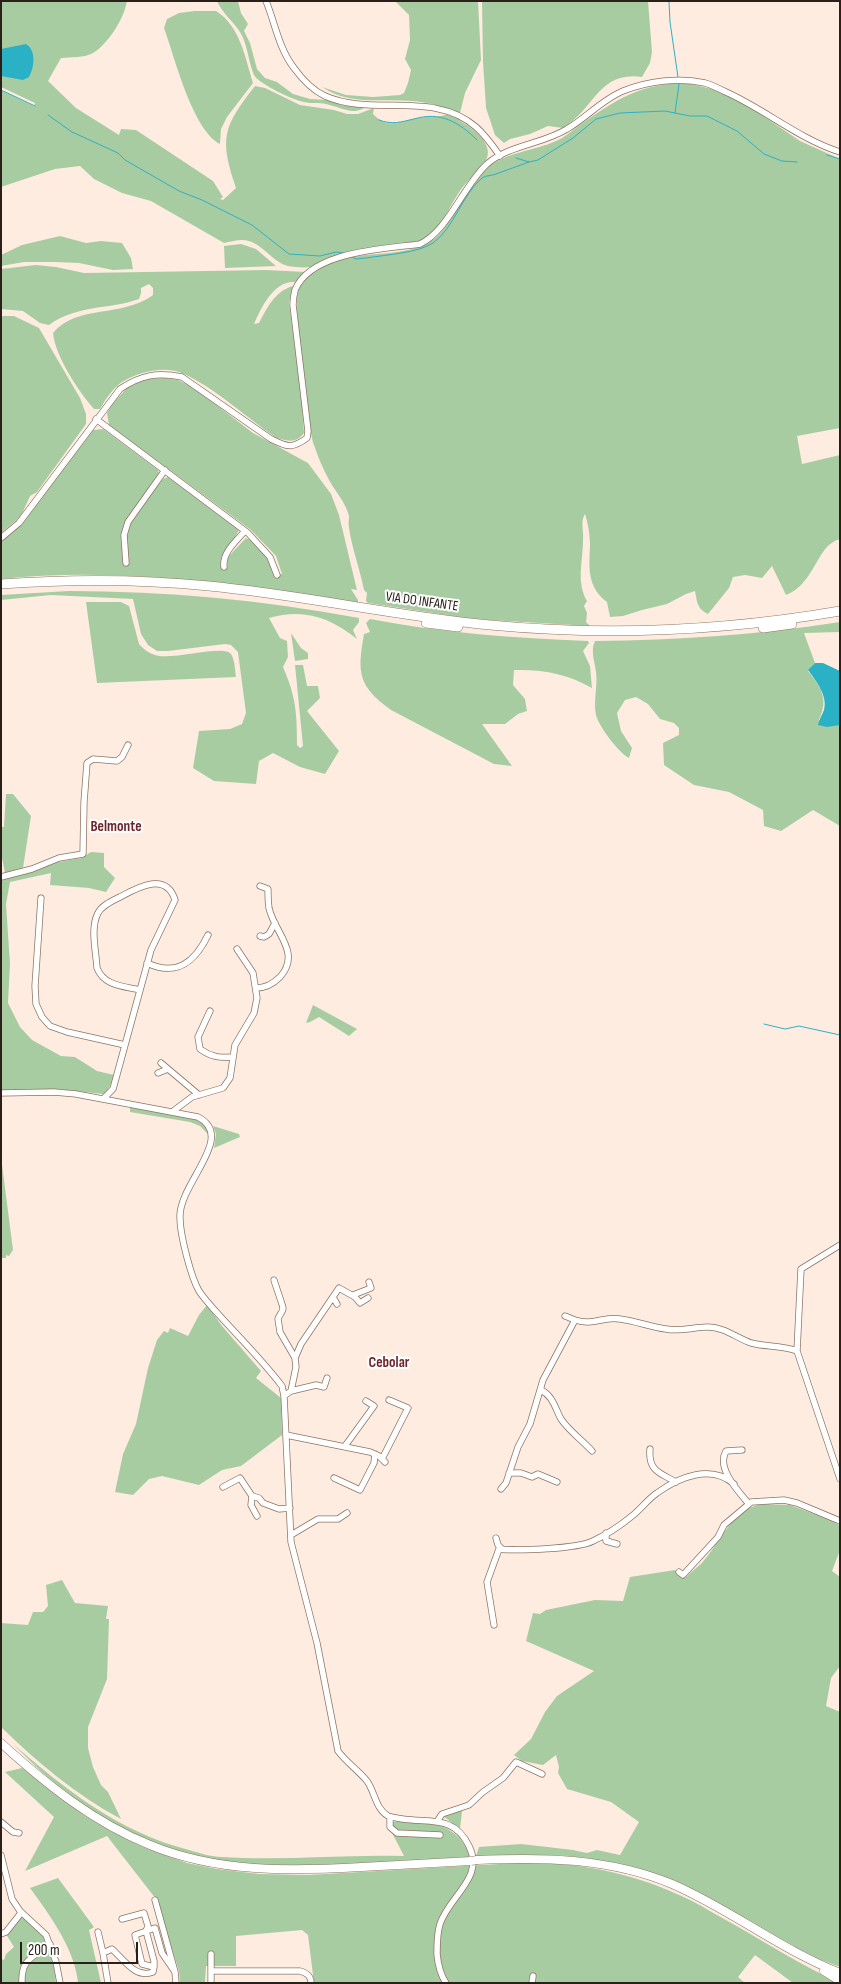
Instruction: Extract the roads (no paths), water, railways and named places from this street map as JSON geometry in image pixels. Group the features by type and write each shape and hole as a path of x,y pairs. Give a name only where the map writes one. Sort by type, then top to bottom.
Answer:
{"highway":[{"name":"VIA DO INFANTE","path":"1,584 83,580 191,584 458,622 558,630 640,631 707,627 797,618 840,611"},
{"name":"VIA DO INFANTE","path":"1,590 90,586 181,589 247,596 445,626 580,636 712,633 840,617"}],"main road":[{"path":"1,1742 65,1797 102,1822 150,1845 190,1859 253,1869 299,1870 474,1861 556,1859 604,1865 638,1872 672,1884 840,1973"},
{"path":"604,1865 646,1877 680,1891 840,1981"},
{"path":"785,1949 840,1973"}],"street":[{"path":"266,1 279,39 292,66 305,82 323,95 342,102 436,108 458,116 475,126 500,156"},
{"path":"1,538 12,531 19,523 120,389 136,379 169,374 182,377 271,439 283,445 293,447 299,444 307,438 308,431 293,305 296,289 307,275 331,259 420,244 428,240 437,232 472,179 489,163 500,156 551,138 622,92 647,84 677,80 706,83 761,110 820,146 840,152"},
{"path":"96,419 245,531 270,557 277,575"},
{"path":"126,563 124,535 128,522 165,470"},
{"path":"224,567 223,562 229,549 245,531"},
{"path":"1,877 32,869 59,858 83,854 87,763 94,760 117,761 122,757 128,744"},
{"path":"104,1098 113,1089 116,1080 151,950 175,900 172,892 166,887 157,884 142,886 104,906 99,911 96,919 97,968 99,973 103,979 109,982 140,990"},
{"path":"256,988 262,988 274,983 282,975 288,965 289,952 269,909 268,889 260,886"},
{"path":"41,898 35,986 36,1004 42,1017 50,1026 67,1032 125,1045"},
{"path":"260,936 266,937 275,923"},
{"path":"148,963 169,970 177,968 188,962 208,935"},
{"path":"172,1112 192,1097 223,1088 230,1078 235,1045 254,1013 257,998 249,966 236,949"},
{"path":"210,1011 198,1038 200,1049 208,1055 232,1057"},
{"path":"161,1063 200,1095"},
{"path":"158,1073 168,1069"},
{"path":"116,1080 117,1094 121,1102"},
{"path":"1,1093 54,1092 104,1098 190,1115 206,1121 211,1130 212,1138 208,1153 187,1189 180,1208 182,1233 196,1282 204,1298 282,1386 291,1542 317,1643 338,1751 346,1762 367,1781 381,1810 390,1817 438,1820 461,1833 470,1847 474,1862 470,1878 440,1923 437,1949 438,1963 446,1982"},
{"path":"190,1115 187,1106 192,1097"},
{"path":"840,1245 801,1269 797,1351 840,1479"},
{"path":"274,1280 279,1298 284,1306 278,1319 280,1332 295,1358 296,1368 291,1391"},
{"path":"353,1295 372,1288 369,1282"},
{"path":"295,1358 301,1344 338,1288 353,1295 360,1303 368,1298"},
{"path":"333,1296 337,1304"},
{"path":"565,1316 593,1323 605,1318 618,1318 676,1330 708,1327 719,1328 752,1343 785,1346 797,1351"},
{"path":"501,1489 518,1447 530,1424 543,1380 575,1320"},
{"path":"284,1396 291,1391 316,1385 324,1387 327,1378"},
{"path":"541,1390 547,1392 563,1421 592,1451"},
{"path":"286,1435 345,1446 375,1454 383,1460 408,1408 389,1400"},
{"path":"345,1446 374,1406 366,1401"},
{"path":"650,1449 649,1459 652,1466 676,1482"},
{"path":"742,1450 730,1450 724,1454 724,1469 748,1504"},
{"path":"334,1478 360,1490 374,1463 375,1454"},
{"path":"509,1473 521,1473 532,1478 538,1474 557,1482"},
{"path":"494,1625 488,1582 498,1549 517,1551 588,1543 633,1516 657,1493 691,1475 721,1475 734,1484"},
{"path":"223,1487 240,1478 252,1496 279,1509 290,1508"},
{"path":"252,1496 251,1505 257,1516"},
{"path":"679,1572 683,1575 718,1537 724,1525 751,1502 784,1500 797,1503 840,1521"},
{"path":"291,1535 318,1519 338,1519 346,1513"},
{"path":"606,1533 606,1541 617,1544"},
{"path":"496,1538 498,1545 502,1549"},
{"path":"438,1820 442,1814 469,1805 503,1778 516,1762 542,1774"},
{"path":"390,1817 390,1827 397,1833 440,1835"},
{"path":"1,1822 13,1832 18,1833"},
{"path":"1,1855 12,1899 21,1913 46,1935 56,1962 60,1983"},
{"path":"155,1900 175,1972 176,1983"},
{"path":"1,1934 6,1932 21,1913"},
{"path":"102,1953 112,1949 136,1972 148,1974 153,1972 154,1961 146,1931 148,1926 144,1913 122,1919"},
{"path":"154,1968 142,1964 135,1935 155,1928 162,1953 175,1972"},
{"path":"98,1932 108,1983"},
{"path":"22,1983 22,1969 25,1962 50,1944"},
{"path":"211,1954 211,1983"},
{"path":"211,1971 300,1971 307,1973 311,1983"}],"water":[{"path":"26,44 32,51 34,60 29,77 23,80 1,76 1,49"},
{"path":"815,663 823,663 840,671 840,725 827,727 818,725 825,705 823,694 808,670"}],"waterway":[{"path":"669,1 678,77"},
{"path":"675,113 679,84"},
{"path":"1,90 35,106"},
{"path":"516,158 529,162 538,160 573,138 596,119 620,113 665,111 690,116 707,116 737,131 764,154 782,161 797,162"},
{"path":"48,115 72,132 118,153 125,160 179,191 202,200 252,225 289,254 320,256 336,252 344,253"},
{"path":"379,120 396,122 423,117 441,117 456,123 477,140"},
{"path":"827,155 840,159"},
{"path":"352,257 356,259 401,253 419,249 433,243 447,229 475,185 482,178 529,162"},
{"path":"764,1024 785,1029 799,1026 840,1035"}],"district":[{"name":"Belmonte","path":"116,827"},
{"name":"Cebolar","path":"389,1363"}]}
